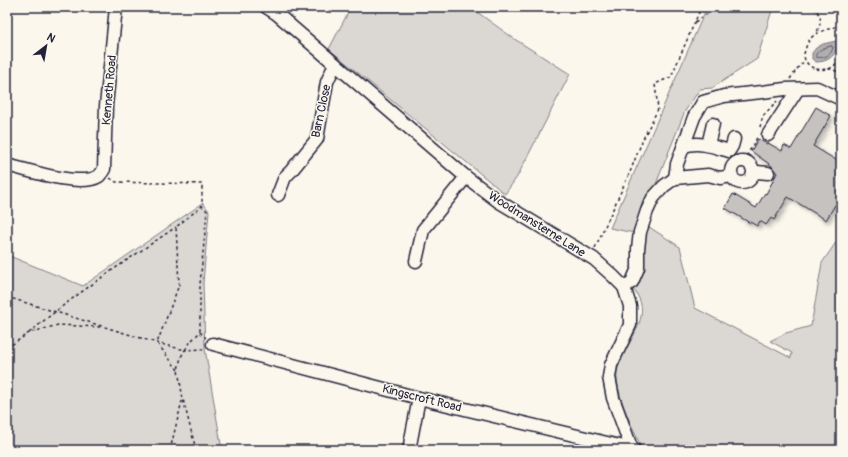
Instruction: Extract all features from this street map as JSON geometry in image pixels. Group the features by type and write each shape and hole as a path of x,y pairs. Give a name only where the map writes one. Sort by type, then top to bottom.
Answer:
{"street":[{"name":"Kenneth Road","path":"102,173 104,169 106,106 116,7"},
{"name":"Woodmansterne Lane","path":"266,7 277,14 466,177 498,201 590,256 624,287 630,306 630,325 611,365 609,377 613,398 633,448"},
{"name":"Barn Close","path":"278,195 285,177 317,139 326,82 335,64"},
{"path":"675,178 677,164 694,117 703,102 724,96 785,89 817,88 841,99"},
{"path":"768,135 798,89"},
{"path":"708,145 713,124"},
{"path":"684,146 691,143 708,145 729,151 734,139"},
{"path":"753,174 753,170 746,162 739,161 733,165 731,169 731,176 736,182 743,183 749,180 753,174 757,172 768,173"},
{"path":"7,165 46,176 82,181 98,177 102,173"},
{"path":"624,287 632,282 638,268 640,232 647,211 653,198 664,186 675,178 708,175 720,178 731,176"},
{"path":"416,261 423,230 466,177"},
{"name":"Kingscroft Road","path":"213,344 419,398 633,448"},
{"path":"409,450 419,398"}],"path":[{"path":"694,22 710,12 712,7"},
{"path":"813,7 819,12 820,17 820,24 816,33"},
{"path":"590,256 601,236 643,139 658,109 654,84 671,77 700,10"},
{"path":"841,24 811,36 804,54 808,65 816,69 824,70 834,66 841,57"},
{"path":"785,89 796,69 805,60"},
{"path":"829,69 841,73"},
{"path":"102,173 116,182 202,184 202,206 207,211 200,284 200,332 185,350 178,370 182,399 196,450"},
{"path":"7,348 29,333 81,292 176,227 202,206"},
{"path":"157,343 179,285 176,227"},
{"path":"7,297 157,343 185,350 205,349 213,344"},
{"path":"29,333 58,325 105,327"},
{"path":"157,343 178,370"},
{"path":"170,450 182,399"}],"shaded area":[{"path":"351,7 470,7 516,40 570,74 517,177 505,194 329,49"},
{"path":"707,7 773,7 757,59 712,88 700,89 685,111 654,189 643,200 634,233 610,228"},
{"path":"203,203 209,211 203,283 205,349 222,450 7,450 7,255 83,286"},
{"path":"646,225 680,247 695,308 791,358 792,353 770,341 786,333 811,326 822,263 841,235 841,450 644,450 641,447 630,423 617,380 618,369 622,357 639,324 641,312 640,301 633,289 644,246"}],"water":[{"path":"841,35 837,49 831,57 820,62 816,62 812,59 812,53 816,48 823,44 836,41"}],"building":[{"path":"816,107 831,116 813,146 841,163 841,209 835,205 826,220 788,197 774,220 771,218 766,225 760,221 757,226 725,208 733,194 756,208 765,193 766,194 777,173 772,166 751,151 758,139 782,151 784,145 791,149"}]}
